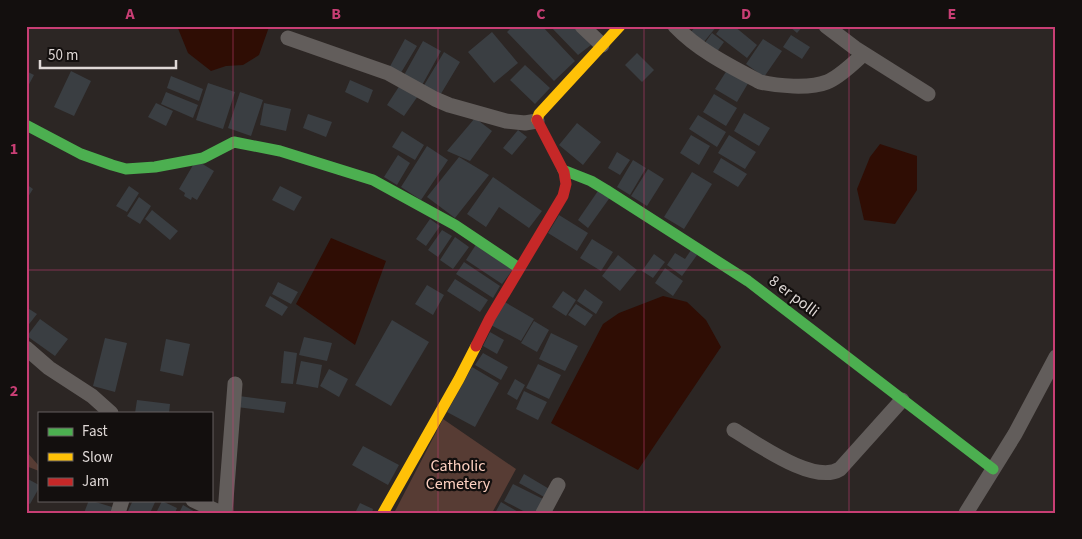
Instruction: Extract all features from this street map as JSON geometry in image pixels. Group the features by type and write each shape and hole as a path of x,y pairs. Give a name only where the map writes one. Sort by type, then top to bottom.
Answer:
{"street":[{"path":"582,26 602,45"},
{"path":"383,513 459,379 490,318 562,196 566,178 537,121 541,110 620,26"},
{"path":"675,26 700,49 769,84 803,86 827,82 864,54"},
{"path":"826,26 864,54 928,94"},
{"path":"288,38 388,73 449,105 506,121 525,123 537,121"},
{"path":"26,125 86,155 120,169 138,170 203,158 228,143 234,142 280,151 373,180 455,225 519,268"},
{"name":"8 er polli","path":"563,170 606,190 748,281 993,469"},
{"path":"26,348 49,368 92,396 110,412"},
{"path":"966,513 1015,434 1055,358"},
{"path":"198,502 223,513 235,384"},
{"path":"734,430 774,454 808,470 821,474 830,473 840,469 902,400"},
{"path":"543,513 558,485"}],"green space":[{"name":"Catholic Cemetery","path":"443,419 516,469 492,513 394,513"},
{"path":"26,451 38,465 38,471 26,466"}],"shaded area":[{"path":"177,26 269,27 259,55 243,65 226,66 211,71 188,53"},
{"path":"880,144 917,156 917,190 895,224 864,220 857,189 870,157"},
{"path":"331,238 386,261 355,345 296,304"},
{"path":"663,296 687,302 706,320 721,347 638,470 551,423 603,324 619,313"}],"building":[{"path":"513,26 542,26 575,61 554,81 507,32"},
{"path":"550,26 574,26 591,45 578,55"},
{"path":"696,26 717,26 703,43 690,33"},
{"path":"722,26 734,26 757,45 747,58 716,34"},
{"path":"789,26 803,26 797,33"},
{"path":"492,32 518,63 494,83 468,52"},
{"path":"712,33 724,42 716,53 704,44"},
{"path":"791,35 810,47 802,59 783,47"},
{"path":"405,39 417,46 399,76 388,70"},
{"path":"763,39 782,51 764,77 746,64"},
{"path":"423,41 441,51 421,87 403,77"},
{"path":"444,52 460,62 439,97 423,87"},
{"path":"637,53 654,70 642,82 625,65"},
{"path":"525,65 550,88 535,104 510,80"},
{"path":"729,67 750,80 737,102 715,89"},
{"path":"26,71 34,75 26,90"},
{"path":"71,71 91,81 74,116 54,107"},
{"path":"171,76 203,89 199,101 167,88"},
{"path":"350,80 373,90 368,103 345,92"},
{"path":"402,82 420,93 404,116 387,105"},
{"path":"208,83 235,92 223,129 196,120"},
{"path":"166,92 198,105 193,118 161,104"},
{"path":"240,92 263,100 251,136 228,128"},
{"path":"714,94 737,108 726,126 703,112"},
{"path":"156,103 173,111 166,126 148,117"},
{"path":"264,103 291,109 286,131 260,125"},
{"path":"744,113 770,128 759,146 734,131"},
{"path":"308,114 332,122 326,137 303,128"},
{"path":"698,115 726,132 717,147 689,129"},
{"path":"475,118 492,131 470,161 447,151"},
{"path":"577,123 601,142 583,165 559,145"},
{"path":"518,130 527,137 512,155 503,148"},
{"path":"402,131 424,145 415,160 392,147"},
{"path":"691,135 710,146 699,165 680,153"},
{"path":"729,135 756,152 745,169 718,153"},
{"path":"427,146 448,160 421,200 401,187"},
{"path":"617,152 630,160 620,175 608,168"},
{"path":"398,155 410,163 397,185 384,177"},
{"path":"459,157 489,175 455,218 427,197"},
{"path":"721,158 747,174 738,187 713,172"},
{"path":"196,160 214,171 197,200 192,197 191,200 184,196 185,193 179,189"},
{"path":"633,160 646,168 630,195 617,187"},
{"path":"648,169 664,179 647,206 631,196"},
{"path":"692,172 712,184 684,229 664,217"},
{"path":"493,177 542,211 529,228 499,207 486,227 467,214"},
{"path":"26,184 33,189 26,200"},
{"path":"129,186 139,193 127,212 116,206"},
{"path":"280,186 302,197 294,211 272,200"},
{"path":"600,188 611,196 588,228 578,220"},
{"path":"139,197 151,206 140,224 127,216"},
{"path":"152,210 178,231 170,240 145,219"},
{"path":"559,215 588,233 577,251 548,233"},
{"path":"430,219 440,226 426,246 416,239"},
{"path":"442,230 452,236 438,257 428,250"},
{"path":"455,237 469,247 453,269 440,260"},
{"path":"592,239 613,252 601,271 580,258"},
{"path":"477,243 514,268 502,284 466,260"},
{"path":"691,250 697,255 682,276 667,265 675,253 685,259"},
{"path":"654,254 665,262 653,278 642,271"},
{"path":"618,255 637,270 620,291 602,276"},
{"path":"464,262 500,286 493,298 456,274"},
{"path":"665,268 683,281 673,296 655,283"},
{"path":"455,279 488,300 480,312 447,291"},
{"path":"278,282 298,292 291,304 272,294"},
{"path":"427,285 444,295 433,315 415,304"},
{"path":"585,289 603,302 596,314 577,301"},
{"path":"563,291 576,300 566,316 552,307"},
{"path":"270,296 288,307 282,316 265,306"},
{"path":"503,301 534,319 521,341 489,324"},
{"path":"576,304 593,315 585,326 568,315"},
{"path":"26,307 37,314 26,328"},
{"path":"40,319 68,339 55,356 27,336"},
{"path":"392,320 429,342 391,406 355,385"},
{"path":"534,321 549,330 537,352 521,343"},
{"path":"490,332 504,340 497,354 483,346"},
{"path":"551,333 578,346 565,371 539,359"},
{"path":"304,337 332,343 327,361 299,355"},
{"path":"105,338 127,343 115,392 93,386"},
{"path":"166,339 190,344 183,376 160,371"},
{"path":"284,351 297,353 293,384 281,383"},
{"path":"483,353 508,367 501,380 475,365"},
{"path":"301,361 322,365 318,388 296,384"},
{"path":"538,364 561,375 549,399 526,388"},
{"path":"472,367 499,383 475,427 447,412"},
{"path":"329,369 348,379 339,397 320,386"},
{"path":"515,379 525,385 517,400 507,394"},
{"path":"524,391 547,402 538,420 516,409"},
{"path":"239,396 286,402 284,413 237,407"},
{"path":"137,400 170,404 169,412 135,412"},
{"path":"363,446 399,465 388,485 352,465"},
{"path":"524,474 551,490 546,498 519,483"},
{"path":"26,478 38,484 38,490 30,504 26,502"},
{"path":"513,484 545,500 539,513 527,513 504,501"},
{"path":"88,502 96,502 112,507 110,513 84,513"},
{"path":"132,502 155,502 150,513 132,513 128,511"},
{"path":"162,502 177,508 175,513 156,513"},
{"path":"501,502 520,513 495,513"},
{"path":"360,503 373,509 372,513 355,513"},
{"path":"183,505 197,513 179,513"}],"traffic: fast":[{"path":"26,125 81,154 126,169 155,167 203,158 234,142 280,151 373,180 455,225 519,268"},
{"path":"563,170 591,181 748,281 993,469"}],"traffic: slow":[{"path":"537,120 539,114 620,26"},
{"path":"383,513 476,346"}],"traffic: jam":[{"path":"476,346 490,318 563,196 566,184 564,172 537,120"}]}
